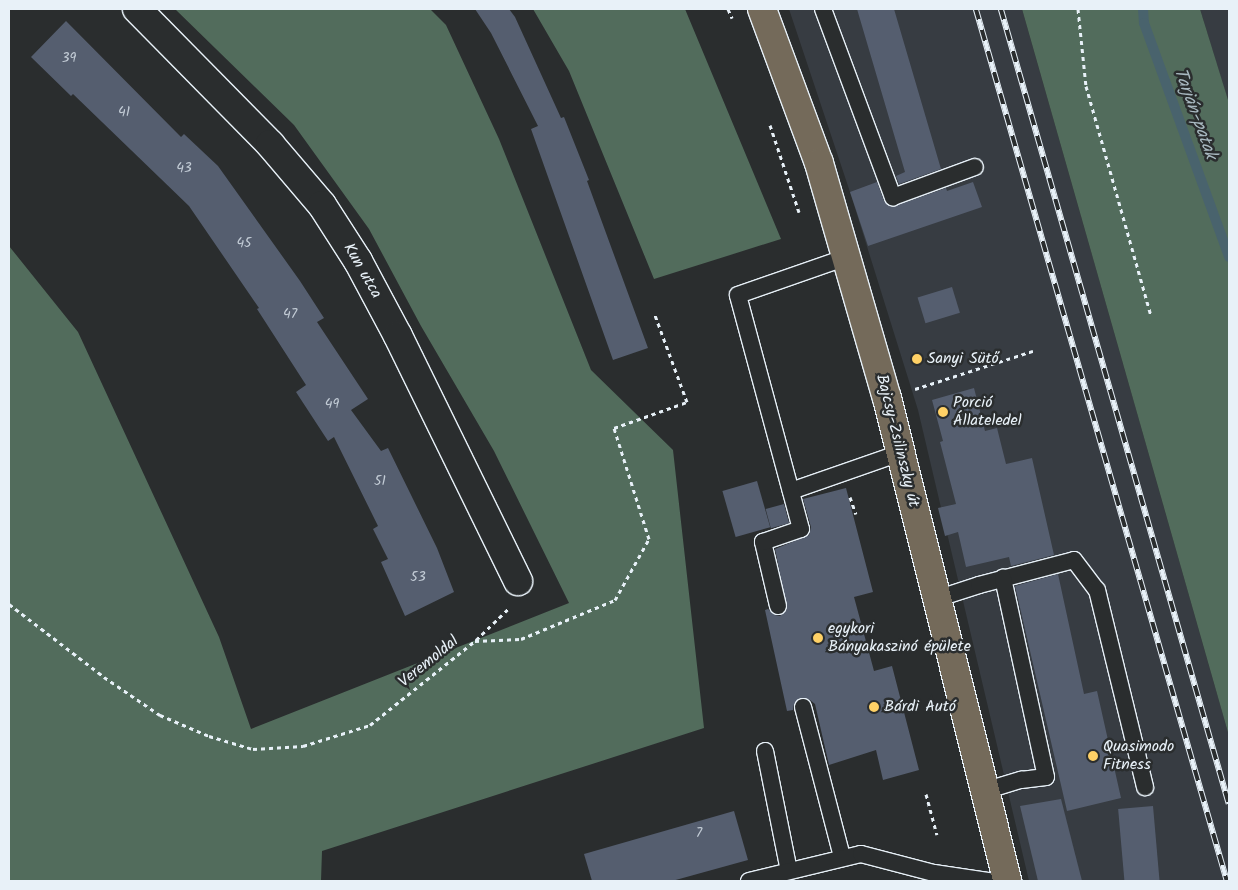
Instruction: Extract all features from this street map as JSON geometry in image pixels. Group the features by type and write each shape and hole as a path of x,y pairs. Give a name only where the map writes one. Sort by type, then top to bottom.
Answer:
{"main road":[{"name":"Bajcsy-Zsilinszky út","path":"762,9 819,163 887,398 1006,881"}],"street":[{"name":"Kun utca","path":"136,9 270,144 322,205 358,261 394,328 518,581"}],"lane":[{"path":"823,9 893,197 974,167"},
{"path":"778,606 763,542 801,529 738,295 847,257"},
{"path":"791,491 900,453"},
{"path":"936,599 1003,578 1074,560 1097,590 1145,787"},
{"path":"984,790 1022,780 1046,777 1003,578"},
{"path":"803,707 842,857"},
{"path":"765,751 789,871"},
{"path":"748,881 861,854 935,877 990,881"}],"path":[{"path":"1078,9 1086,86 1152,316"},
{"name":"Veremoldal","path":"9,604 104,677 160,714 209,736 253,749 304,746 370,725 475,641 521,639 615,600 648,539 614,428 687,402 655,315"},
{"path":"940,381 1033,351"},
{"path":"475,641 509,608 519,592 518,581"},
{"path":"926,794 937,835"}],"shaded area":[{"path":"789,9 1022,9 1229,736 1229,881 1029,881 918,410 850,192"},
{"path":"1200,9 1229,9 1229,104"}],"green space":[{"path":"175,9 430,9 446,25 499,139 591,370 673,450 704,728 322,851 321,881 9,881 9,246 78,332 219,637 251,729 569,603 494,451 421,326 369,229 294,125"},
{"path":"533,9 685,9 781,239 654,279 569,71"},
{"path":"1022,9 1200,9 1229,103 1229,736"}],"building":[{"path":"475,9 509,9 515,17 561,118 564,117 589,180 587,181 648,348 613,360 531,129 538,126 491,33"},
{"path":"857,9 894,9 941,169 899,184 896,176 905,172"},
{"path":"66,21 181,137 184,134 218,166 300,281 324,318 317,322 368,399 351,410 381,451 388,448 437,548 454,592 405,616 381,562 388,559 373,529 378,526 334,437 328,441 296,392 306,385 257,309 259,308 189,206 73,94 71,96 31,57"},
{"path":"877,182 884,201 892,207 946,188 947,191 973,182 982,207 868,246 850,192"},
{"path":"952,287 960,313 925,323 918,298"},
{"path":"974,388 985,431 997,428 1006,464 1032,458 1054,555 1011,566 1009,557 966,567 958,532 945,536 938,508 956,504 940,442 943,441 932,400"},
{"path":"757,481 770,527 736,537 722,491"},
{"name":"egykori Bányakaszinó épülete","path":"846,488 873,592 854,597 874,671 892,666 919,770 883,780 876,750 829,765 815,704 810,700 800,698 794,704 793,710 787,711 765,610 768,609 775,615 780,616 787,609 775,549 809,535 811,527 803,499"},
{"path":"784,504 789,523 771,528 766,509"},
{"path":"1058,574 1084,694 1097,691 1121,798 1067,811 1015,586"},
{"path":"1061,799 1082,881 1038,881 1020,806"},
{"path":"1153,806 1160,881 1124,881 1118,809"},
{"path":"734,811 748,860 672,881 592,881 584,854"}],"waterway":[{"name":"Tarján-patak","path":"1143,9 1144,23 1229,257"}],"railway":[{"path":"976,9 1227,881"},
{"path":"1001,9 1229,804"}],"place":[{"name":"Sanyi Sütő","path":"917,359"},
{"name":"Porció Állateledel","path":"943,412"},
{"name":"egykori Bányakaszinó épülete","path":"818,638"},
{"name":"Bárdi Autó","path":"874,707"},
{"name":"Quasimodo Fitness","path":"1093,756"}]}
